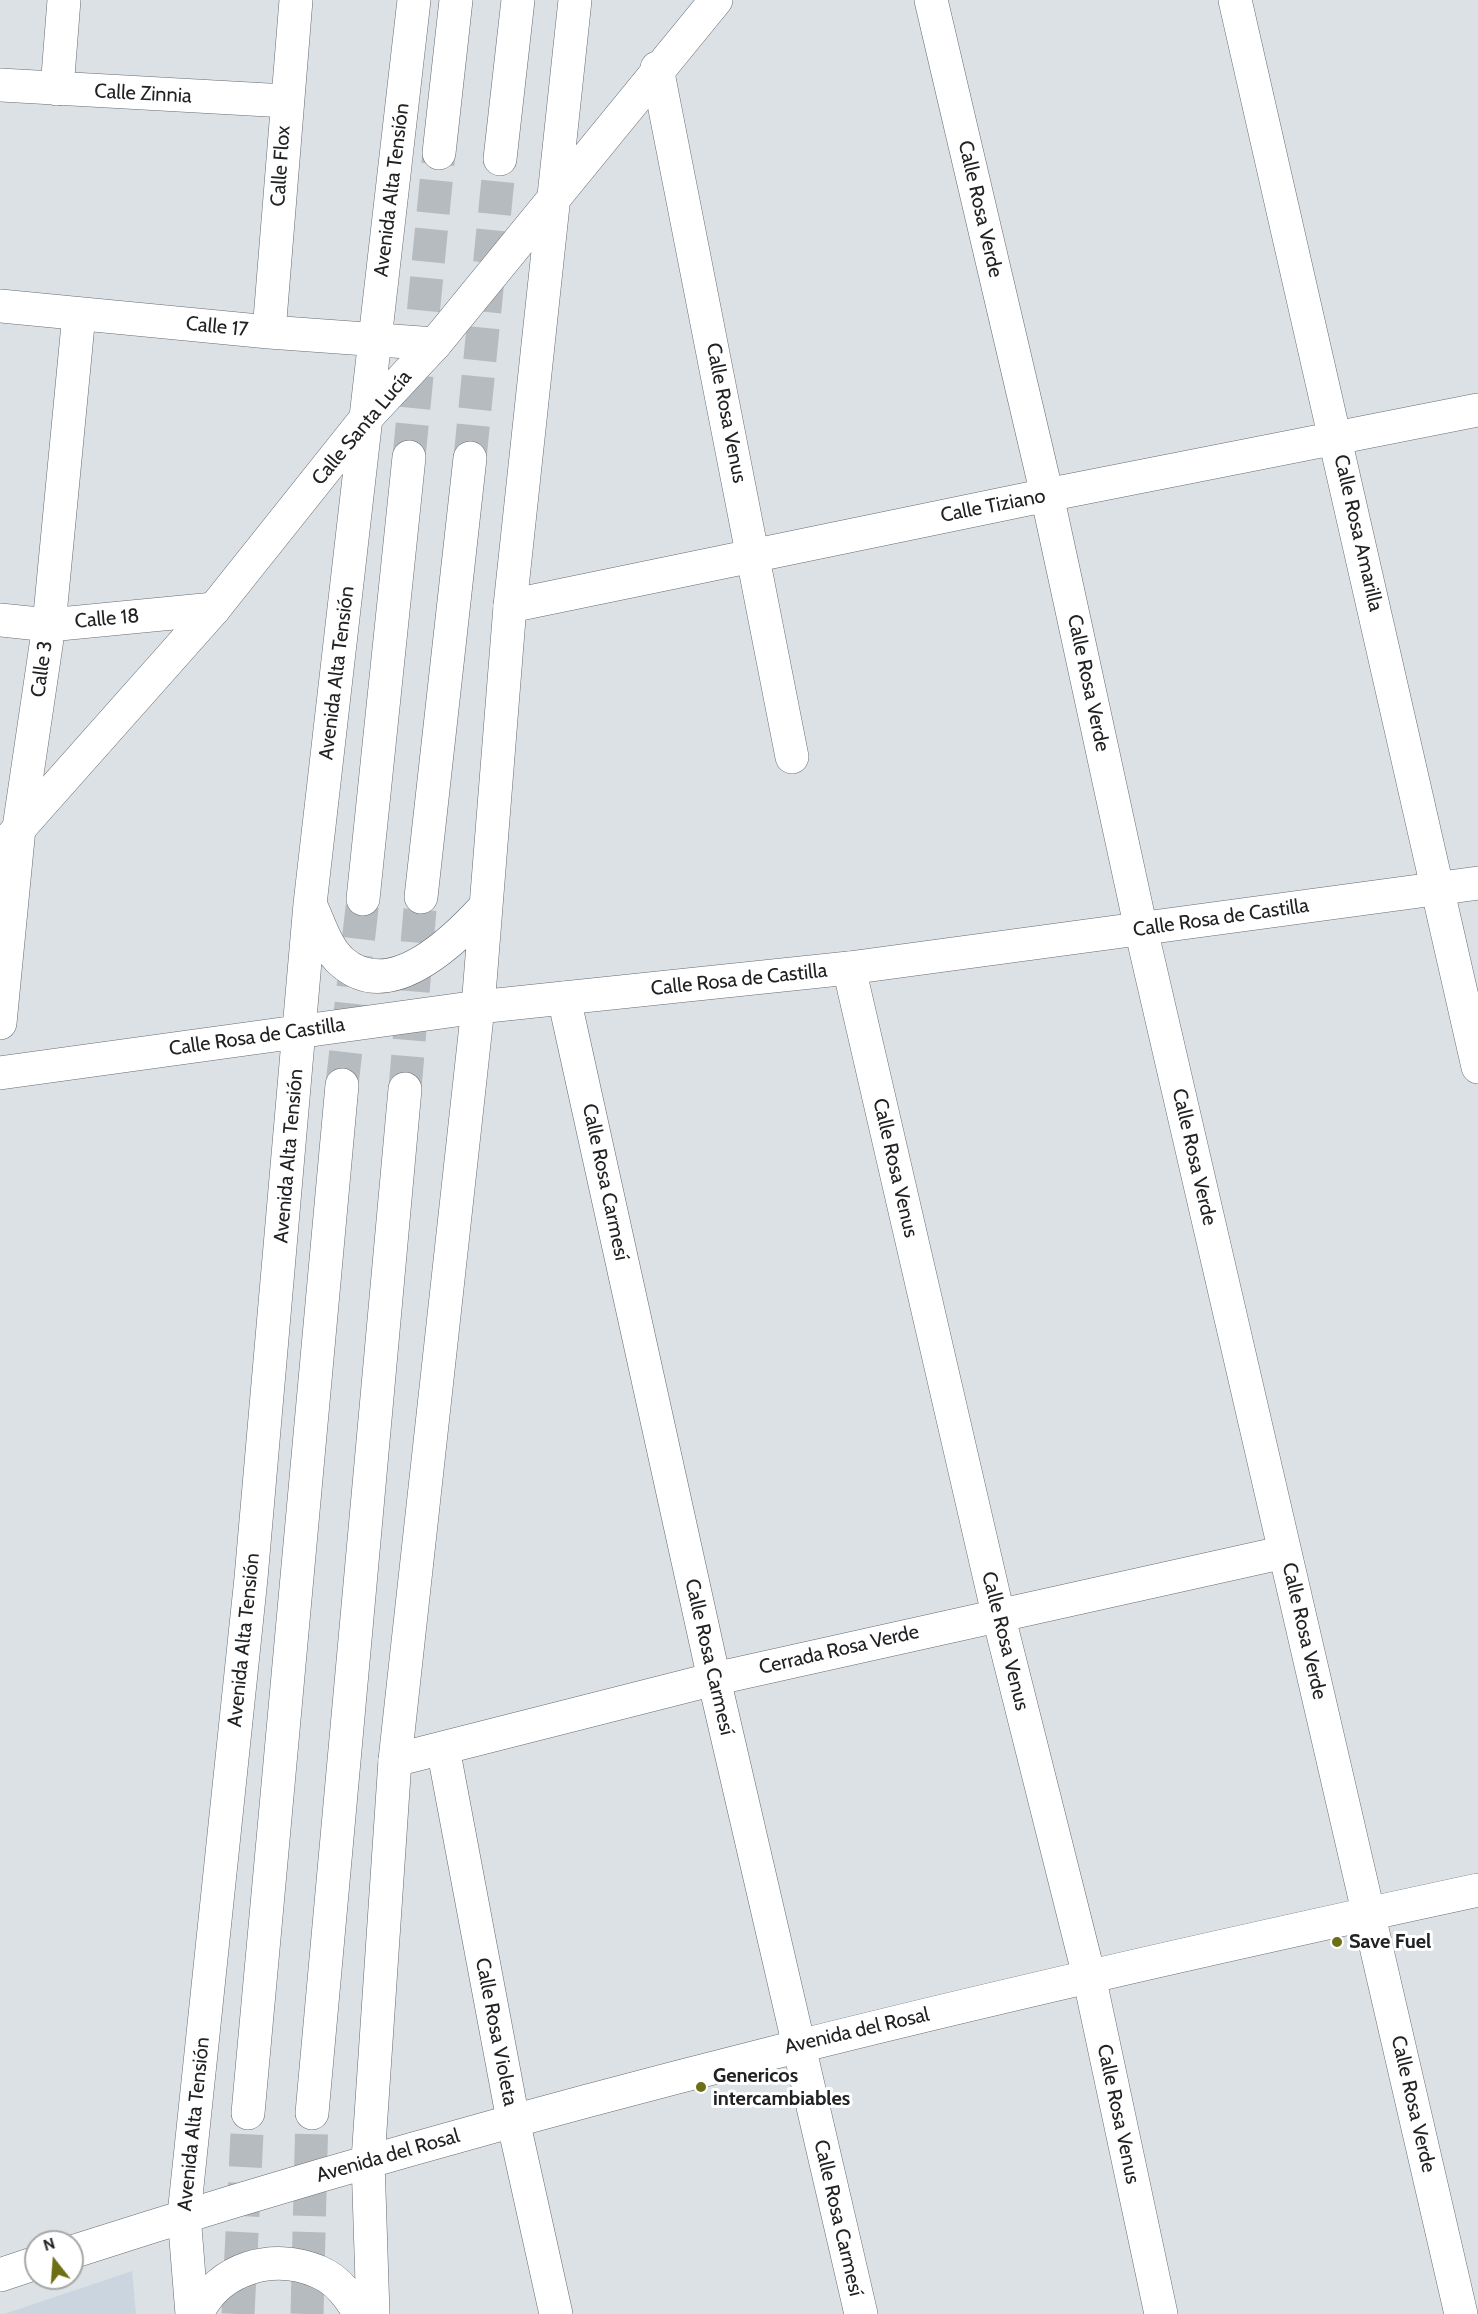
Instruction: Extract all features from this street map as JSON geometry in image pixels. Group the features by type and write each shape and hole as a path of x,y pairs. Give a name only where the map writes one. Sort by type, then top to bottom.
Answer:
{"street":[{"path":"57,89 64,0"},
{"name":"Calle Flox","path":"269,332 296,0"},
{"name":"Avenida Alta Tensión","path":"192,2314 184,2215 251,1578 310,904 414,0"},
{"path":"439,153 456,0"},
{"path":"500,159 518,0"},
{"path":"373,2314 368,2160 395,1760 478,1007 510,606 575,0"},
{"name":"Calle Santa Lucía","path":"9,839 214,609 367,417 435,344 657,68 716,0"},
{"name":"Calle Rosa Verde","path":"931,0 1047,495 1142,929 1461,2314"},
{"name":"Calle Rosa Amarilla","path":"1234,0 1478,1067"},
{"name":"Calle Rosa Venus","path":"657,68 792,757"},
{"name":"Calle Zinnia","path":"0,85 286,101"},
{"name":"Calle 17","path":"0,306 269,332 435,344"},
{"name":"Calle 3","path":"0,1023 9,839 49,625 79,314"},
{"name":"Calle Tiziano","path":"510,606 1047,495 1478,410"},
{"path":"363,899 409,457"},
{"path":"421,897 470,458"},
{"name":"Calle 18","path":"0,620 49,625 214,609"},
{"name":"Calle Rosa de Castilla","path":"0,1073 478,1007 849,968 1478,883"},
{"path":"310,904 330,948 341,961 355,971 371,975 393,974 433,956 457,938 485,907"},
{"name":"Calle Rosa Venus","path":"849,968 998,1614 1089,1976 1161,2314"},
{"name":"Calle Rosa Carmesí","path":"564,999 714,1679 861,2314"},
{"path":"248,2113 342,1085"},
{"path":"312,2113 405,1089"},
{"name":"Cerrada Rosa Verde","path":"395,1760 714,1679 1285,1552"},
{"name":"Calle Rosa Violeta","path":"443,1748 513,2120 556,2314"},
{"name":"Avenida del Rosal","path":"84,2248 184,2215 368,2160 797,2044 1089,1976 1478,1890"},
{"path":"197,2314 203,2301 227,2277 257,2264 289,2263 320,2272 346,2292 360,2314"},
{"path":"0,2275 24,2267"}],"shaded area":[{"path":"132,2271 136,2314 4,2314 75,2290 84,2290 84,2287"}],"tunnel":[{"path":"409,457 439,153"},
{"path":"470,458 500,159"},
{"path":"405,1089 421,897"},
{"path":"342,1085 363,899"},
{"path":"238,2314 248,2113"},
{"path":"307,2314 312,2113"}],"place":[{"name":"Save Fuel","path":"1337,1942"},
{"name":"Genericos intercambiables","path":"701,2087"}]}
